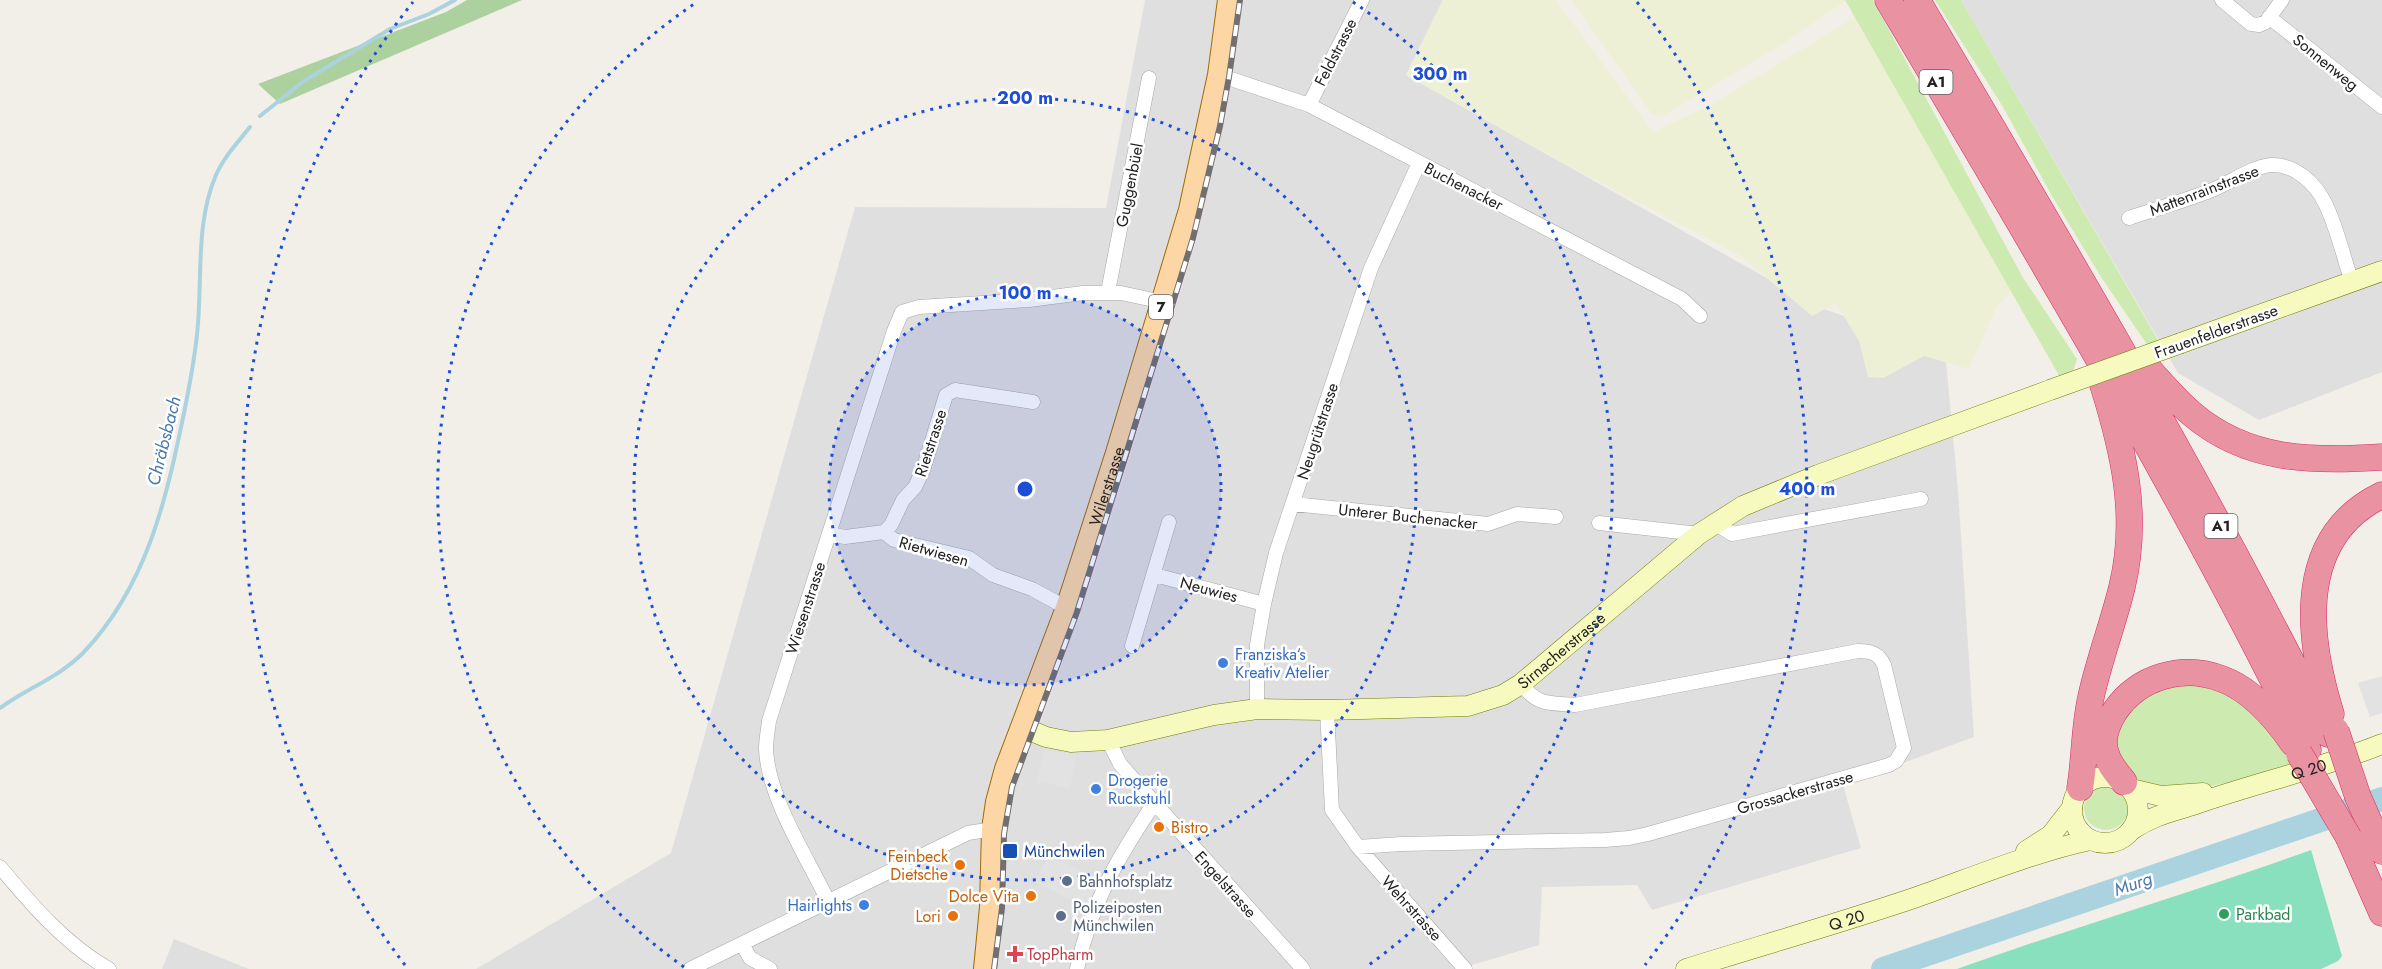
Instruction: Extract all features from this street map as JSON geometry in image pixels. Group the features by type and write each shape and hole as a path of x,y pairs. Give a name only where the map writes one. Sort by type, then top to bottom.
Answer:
{"highway":[{"name":"A1","path":"1888,0 2088,339 2213,563 2304,752"},
{"name":"A1","path":"1917,0 2107,322 2232,546 2332,733 2358,797 2382,914"},
{"name":"A1","path":"2107,322 2184,407 2205,424 2232,440 2262,452 2292,458 2327,460 2382,458"},
{"name":"A1","path":"2076,798 2088,711 2123,586 2130,527 2128,482 2121,448 2088,339"},
{"name":"A1","path":"2332,733 2315,648 2312,611 2315,586 2323,558 2336,535 2356,512 2382,495"},
{"name":"A1","path":"2128,786 2112,767 2105,752 2105,735 2111,718 2122,702 2141,686 2154,679 2176,673 2203,674 2237,686 2270,714 2304,752 2368,840"}],"main road":[{"name":"Wilerstrasse","path":"985,969 991,907 993,829 997,802 1006,769 1067,608 1190,210 1219,75 1229,0"}],"street":[{"name":"Feldstrasse","path":"1309,105 1362,0"},
{"path":"2222,0 2251,24 2259,25 2269,17 2282,0"},
{"name":"Sonnenweg","path":"2269,17 2382,107"},
{"name":"Buchenacker","path":"1219,75 1309,105 1682,299 1700,316"},
{"name":"Guggenbüel","path":"1108,292 1149,78"},
{"name":"Neugrütstrasse","path":"1257,709 1257,645 1275,553 1371,268 1419,163"},
{"name":"Mattenrainstrasse","path":"2128,218 2212,190 2258,168 2271,165 2283,167 2298,172 2313,185 2325,203 2352,282"},
{"name":"Frauenfelderstrasse","path":"2050,390 2382,271"},
{"name":"Wiesenstrasse","path":"828,901 776,796 766,748 769,721 902,312 919,307 1029,300 1083,292 1108,292"},
{"path":"1108,292 1142,296 1162,302"},
{"name":"Rietstrasse","path":"884,532 891,525 903,500 915,487 923,470 946,395 949,392 955,390 1032,402"},
{"name":"Sirnacherstrasse","path":"1022,727 1046,737 1071,742 1108,740 1214,716 1257,709 1327,710 1468,706 1503,695 1521,684 1707,529 1743,506 1770,493 2050,390"},
{"path":"1599,524 1707,529 1732,534 1921,499"},
{"name":"Unterer Buchenacker","path":"1293,504 1488,524 1517,514 1556,517"},
{"path":"1132,646 1155,575 1168,522"},
{"name":"Rietwiesen","path":"829,534 845,537 884,532 894,540 969,558 993,575 1032,589 1067,608"},
{"name":"Neuwies","path":"1155,575 1264,604"},
{"name":"Grossackerstrasse","path":"1358,847 1629,838 1890,765 1896,761 1904,748 1884,665 1876,654 1869,651 1858,651 1575,705 1544,703 1529,695 1521,684"},
{"path":"1327,710 1332,810 1358,847"},
{"name":"Engelstrasse","path":"1108,740 1115,757 1303,969"},
{"name":"Q 20","path":"1686,969 1816,931 2006,864 2073,843 2090,840 2112,843 2156,816 2235,790 2350,757 2382,744"},
{"name":"Q 20","path":"2006,864 2051,835 2076,798 2093,778 2115,778 2128,786 2161,796 2235,790"},
{"path":"2128,786 2138,802 2133,829"},
{"path":"2076,798 2076,827 2090,840"},
{"path":"1077,969 1087,930 1099,897 1117,860 1155,802"},
{"path":"690,969 968,833 993,829"},
{"name":"Wehrstrasse","path":"1358,847 1465,969"},
{"path":"0,867 53,925 93,960 109,969"},
{"path":"742,944 750,958 770,969"}],"shaded area":[{"path":"1145,0 1443,0 1406,75 1818,307 1945,351 1958,490 1974,737 1843,785 1861,848 1652,910 1637,885 1542,887 1539,945 1472,965 1472,969 476,969 671,853 855,207 1106,208"},
{"path":"1236,0 1244,0 1231,90 1198,236 1091,586 1042,721 1037,712 1074,610"},
{"path":"1961,0 2382,0 2382,372 2259,420 2178,373"},
{"path":"2382,676 2382,713 2370,717 2358,683"},
{"path":"1044,750 1077,754 1070,788 1037,782"},
{"name":"Bahnhofsplatz","path":"1049,855 1099,880 1086,907 1035,882"},
{"path":"174,939 249,969 162,969"}],"green space":[{"path":"467,0 522,0 280,104 258,84 446,12"},
{"path":"1443,0 1556,0 1653,132 1709,106 1855,17 2012,292 1997,306 1969,369 1924,356 1883,378 1868,377 1859,341 1836,303 1812,316 1741,256 1539,150 1406,75"},
{"path":"1571,0 1846,1 1778,47 1663,116 1652,114"},
{"path":"1845,0 1873,0 2022,276 2077,359 2072,374 2061,379"},
{"path":"1935,0 1961,0 2158,340 2148,346 2101,277 2052,196 2003,107"},
{"path":"2185,679 2232,690 2273,727 2294,765 2257,776 2186,789 2164,789 2145,785 2131,777 2121,761 2114,730 2144,693"},
{"path":"2106,786 2115,787 2122,792 2127,799 2127,817 2122,824 2115,829 2106,830 2097,829 2090,824 2085,817 2084,808 2085,799 2090,792 2097,787"},
{"name":"Parkbad","path":"2311,850 2342,956 2338,961 2321,969 1957,969 2223,880"}],"waterway":[{"name":"Chräbsbach","path":"260,116 304,81 390,29 429,14 455,0"},
{"name":"Chräbsbach","path":"0,708 54,676 83,653 105,627 138,571 151,540 170,478 191,380 198,323 205,211 216,175 223,162 250,127"},
{"name":"Murg","path":"1883,969 2382,799"}],"railway":[{"path":"994,969 1002,908 1004,834 1012,787 1077,612 1193,238 1220,126 1240,0"}],"place":[{"name":"Franziska‘s Kreativ Atelier","path":"1223,663"},
{"name":"Drogerie Ruckstuhl","path":"1096,789"},
{"name":"Bistro","path":"1159,827"},
{"name":"Münchwilen","path":"1010,851"},
{"name":"Feinbeck Dietsche","path":"960,865"},
{"name":"Bahnhofsplatz","path":"1067,881"},
{"name":"Dolce Vita","path":"1031,896"},
{"name":"Hairlights","path":"864,905"},
{"name":"Parkbad","path":"2224,914"},
{"name":"Lori","path":"953,916"},
{"name":"Polizeiposten Münchwilen","path":"1061,916"},
{"name":"TopPharm","path":"1015,954"}]}
